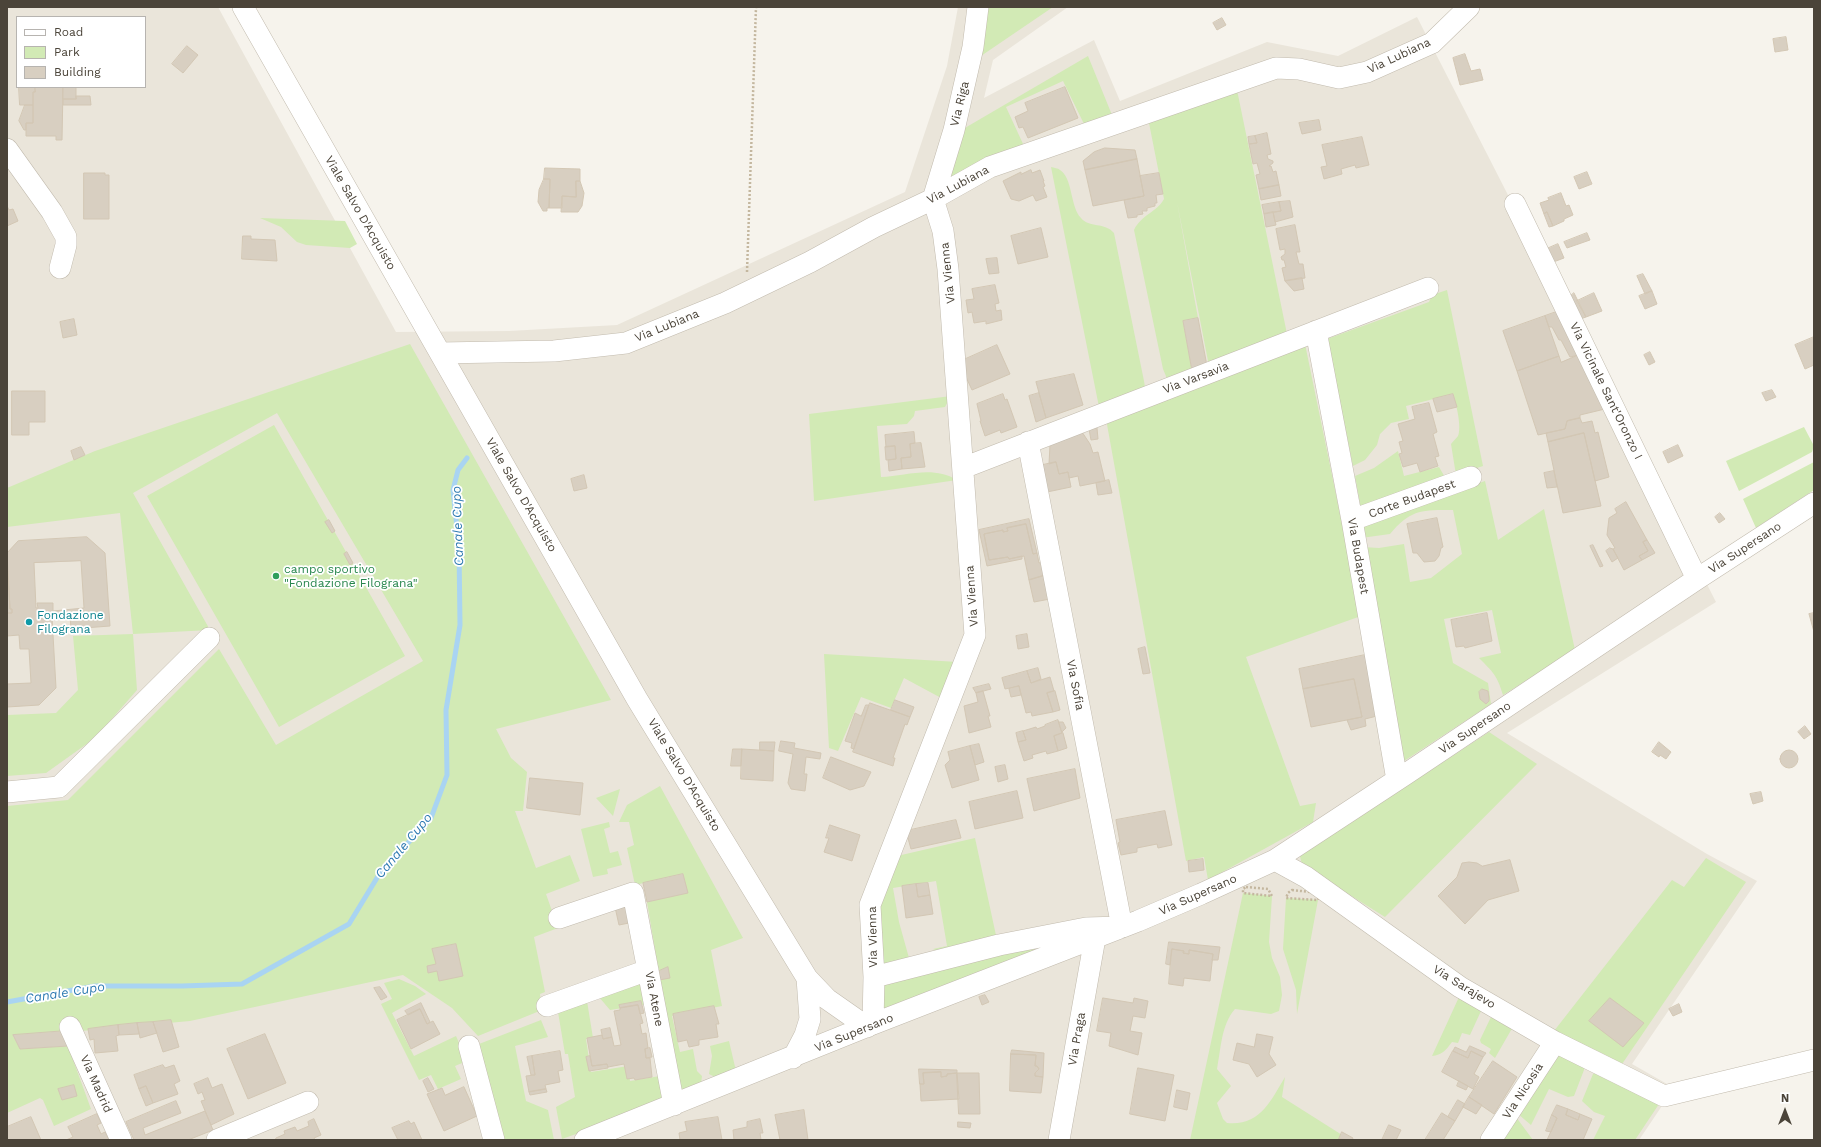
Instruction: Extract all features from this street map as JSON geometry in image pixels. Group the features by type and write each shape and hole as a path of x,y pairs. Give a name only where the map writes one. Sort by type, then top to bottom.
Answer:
{"street":[{"name":"Viale Salvo D'Acquisto","path":"243,7 637,699 807,978 827,999 870,1026"},
{"name":"Via Riga","path":"933,199 954,130 974,47 978,7"},
{"name":"Via Lubiana","path":"440,353 554,351 626,343 746,293 810,262 874,227 933,199 990,167 1276,68 1299,69 1340,78 1367,72 1432,43 1469,7"},
{"path":"7,149 52,212 66,237 66,245 60,268"},
{"name":"Via Vienna","path":"870,1026 874,977 870,905 975,635 948,269 943,231 933,199"},
{"name":"Via Vicinale Sant'Oronzo I","path":"1515,204 1697,579"},
{"name":"Via Varsavia","path":"963,468 1428,288"},
{"name":"Via Budapest","path":"1316,331 1352,520 1397,780"},
{"name":"Via Sofia","path":"1028,442 1122,927"},
{"name":"Corte Budapest","path":"1352,520 1471,477"},
{"name":"Via Supersano","path":"585,1140 1095,938 1201,894 1275,860 1697,579 1814,503"},
{"path":"7,792 59,787 209,638"},
{"name":"Via Sarajevo","path":"1275,860 1306,877 1460,987 1555,1042 1664,1096 1814,1060"},
{"name":"Via Atene","path":"559,918 633,893 674,1105"},
{"name":"Via Supersano","path":"874,977 999,945 1086,928 1122,927"},
{"name":"Via Praga","path":"1059,1140 1095,938"},
{"path":"547,1006 648,970"},
{"name":"Viale Salvo D'Acquisto","path":"793,1058 805,1035 810,1019 807,978"},
{"name":"Via Madrid","path":"70,1027 121,1140"},
{"name":"Via Nicosia","path":"1490,1140 1555,1042"},
{"path":"469,1046 494,1140"},
{"path":"217,1140 308,1102"}],"path":[{"path":"746,293 756,7"},
{"path":"1243,889 1268,889 1272,896 1242,893 1243,889"}],"shaded area":[{"path":"7,7 218,7 396,332 509,331 617,325 905,192 947,66 958,7 1068,7 993,60 984,98 1094,40 1120,101 1267,42 1338,56 1417,17 1716,602 1507,733 1707,854 1757,881 1632,1064 1674,1088 1639,1140 7,1140"}],"green space":[{"path":"983,7 1053,7 978,58"},
{"path":"1088,56 1112,115 1085,126 1063,81 1006,107 1024,146 942,185 958,132"},
{"path":"1236,85 1287,334 1209,366 1177,202 1198,318 1183,321 1192,371 1168,381 1163,369 1134,230 1137,225 1164,199 1149,123 1150,120"},
{"path":"1051,167 1059,169 1067,179 1077,213 1081,218 1088,223 1106,227 1114,233 1144,381 1145,387 1099,407"},
{"path":"260,218 345,221 357,244 350,248 306,245 297,242 281,227"},
{"path":"1447,290 1483,466 1456,475 1451,444 1458,436 1459,421 1453,394 1406,406 1409,419 1391,423 1380,434 1377,445 1365,460 1353,466 1327,339 1429,302 1432,295"},
{"path":"410,344 611,700 496,729 511,758 527,772 523,811 515,811 536,868 570,855 580,881 546,894 558,928 534,937 545,992 540,994 542,1010 478,1036 452,1008 403,975 190,1021 81,1031 77,1019 63,1021 66,1031 13,1036 20,1049 68,1046 91,1109 54,1126 43,1100 40,1098 7,1113 7,806 68,800 219,649 276,745 423,661 277,413 133,493 210,630 133,634 120,513 7,527 7,488 95,451"},
{"path":"1305,344 1361,616 1246,657 1300,806 1316,803 1313,822 1208,880 1204,857 1186,861 1106,419"},
{"path":"951,396 945,407 915,411 914,416 907,424 877,426 881,477 929,472 939,473 957,480 814,501 809,414"},
{"name":"campo sportivo \"Fondazione Filograna\"","path":"274,425 405,656 279,727 147,496"},
{"path":"1804,427 1814,446 1812,452 1739,491 1726,461"},
{"path":"1398,451 1404,476 1439,467 1446,479 1361,509 1355,476 1374,468"},
{"path":"1814,462 1814,490 1756,528 1743,499"},
{"path":"1485,481 1498,540 1544,509 1575,650 1503,695 1494,674 1479,658 1501,653 1492,610 1444,619 1453,663 1488,683 1491,704 1401,763 1363,547 1379,548 1404,544 1410,582 1431,578 1462,554 1453,510 1433,510 1411,515 1397,526 1390,534 1361,538 1359,525"},
{"path":"133,634 137,690 95,738 46,773 7,776 7,715 56,713 78,690 73,636"},
{"path":"824,654 958,662 943,699 904,678 891,708 861,697 838,751 829,748"},
{"path":"1489,732 1537,764 1385,917 1302,865 1300,856"},
{"path":"660,786 743,938 711,950 722,1006 672,1016 680,1052 693,1049 697,1071 702,1076 701,1084 679,1093 647,902 687,892 683,874 635,885 627,848 634,845 629,822 619,822 627,805"},
{"path":"620,789 613,816 596,798"},
{"path":"609,822 610,827 604,829 610,853 618,851 622,865 607,869 608,874 593,877 581,829"},
{"path":"975,838 997,940 941,953 933,949 947,946 936,881 893,888 899,922 909,958 882,965 876,911 897,856"},
{"path":"1706,858 1746,882 1620,1067 1554,1031 1672,880 1684,887"},
{"path":"1243,893 1272,896 1269,942 1272,958 1280,977 1282,995 1279,1011 1271,1014 1235,1009 1230,1015 1222,1038 1217,1069 1231,1086 1217,1103 1223,1119 1227,1123 1238,1123 1248,1121 1256,1116 1269,1103 1285,1077 1282,1097 1350,1140 1190,1140"},
{"path":"1286,898 1318,900 1297,1014 1296,990 1283,949"},
{"path":"1061,944 878,1013 881,983 1000,950"},
{"path":"399,979 415,986 426,994 392,1013 414,1056 456,1036 467,1061 455,1066 461,1079 438,1089 431,1075 419,1080 381,1004 392,999 384,983"},
{"path":"643,981 648,1004 610,1010 599,997"},
{"path":"1459,997 1481,1011 1470,1035 1462,1033 1458,1043 1452,1042 1444,1052 1432,1056"},
{"path":"587,1001 593,1038 586,1039 591,1072 628,1066 630,1081 660,1076 665,1102 562,1139 556,1107 575,1097 568,1054 565,1054 558,1012"},
{"path":"1491,1017 1514,1025 1495,1058 1489,1053 1491,1049 1481,1043 1480,1040"},
{"path":"541,1020 548,1037 515,1046 526,1101 548,1110 554,1140 501,1140 479,1044"},
{"path":"729,1041 736,1071 719,1079 709,1074 712,1056 710,1046"},
{"path":"1554,1051 1584,1066 1584,1070 1574,1096 1568,1097 1549,1089 1531,1125 1518,1114"},
{"path":"1596,1072 1659,1104 1635,1140 1593,1140 1605,1116 1594,1112 1582,1101 1593,1074"},
{"path":"1516,1117 1533,1140 1496,1140"}],"building":[{"path":"1222,18 1226,25 1217,30 1213,23"},
{"path":"1786,37 1788,50 1775,52 1773,39"},
{"path":"187,46 198,55 183,73 172,64"},
{"path":"1465,54 1471,71 1480,69 1483,80 1460,85 1453,58"},
{"path":"1065,87 1078,118 1028,138 1023,127 1019,128 1015,117 1028,111 1025,103"},
{"path":"19,88 35,88 35,92 33,92 33,105 20,105"},
{"path":"35,88 63,88 62,140 56,140 56,136 26,136 26,123 33,123 33,92 35,92"},
{"path":"63,88 76,88 76,99 63,99"},
{"path":"76,96 90,96 91,105 63,105 63,99 76,99"},
{"path":"25,105 33,105 33,123 26,123 26,130 24,130 19,121"},
{"path":"1319,120 1321,130 1302,134 1299,123"},
{"path":"1267,133 1271,154 1267,155 1268,159 1273,161 1273,163 1269,166 1271,166 1273,172 1276,171 1279,185 1259,189 1256,175 1260,174 1257,163 1253,164 1249,144 1257,143 1255,136"},
{"path":"1255,136 1257,143 1249,144 1248,137"},
{"path":"1362,137 1369,165 1356,168 1355,165 1341,169 1342,174 1324,179 1321,167 1327,166 1322,145"},
{"path":"1105,148 1135,150 1137,159 1085,170 1083,161 1094,152"},
{"path":"1137,159 1144,196 1093,206 1085,170"},
{"path":"545,168 580,169 580,181 576,181 576,197 562,196 562,208 549,208 550,179 544,179"},
{"path":"1031,170 1032,173 1040,170 1045,186 1043,187 1047,197 1036,201 1033,195 1019,201 1011,199 1003,181 1021,172 1021,174"},
{"path":"1587,172 1592,184 1579,189 1574,177"},
{"path":"84,173 105,173 105,175 109,175 109,219 84,219"},
{"path":"1159,173 1163,194 1156,195 1157,203 1155,203 1155,206 1147,208 1147,211 1142,211 1143,214 1137,215 1137,217 1128,218 1124,200 1144,196 1140,176"},
{"path":"544,179 550,179 549,208 547,208 547,211 543,211 538,202 539,190"},
{"path":"576,181 580,181 584,193 582,206 578,212 561,212 562,196 576,197"},
{"path":"1279,185 1281,196 1261,200 1259,189"},
{"path":"1561,193 1566,206 1569,205 1573,215 1553,226 1547,212 1544,214 1540,203"},
{"path":"1290,201 1293,217 1275,222 1273,212 1281,211 1279,202"},
{"path":"1279,202 1281,211 1264,214 1262,205"},
{"path":"7,206 9,210 13,209 18,221 7,226"},
{"path":"1273,212 1276,225 1266,227 1264,214"},
{"path":"1547,212 1553,226 1549,227 1544,214"},
{"path":"1295,225 1300,252 1296,252 1299,264 1303,264 1305,278 1285,281 1282,268 1286,267 1284,260 1282,260 1281,257 1285,254 1285,249 1280,250 1276,229"},
{"path":"1041,228 1048,257 1018,264 1011,236"},
{"path":"1587,233 1590,240 1567,248 1564,242"},
{"path":"243,236 251,236 251,239 275,240 277,261 242,259"},
{"path":"1558,244 1564,258 1548,264 1542,251"},
{"path":"997,258 999,273 989,274 986,259"},
{"path":"1643,274 1652,291 1645,294 1637,276"},
{"path":"1302,278 1304,289 1294,291 1285,281"},
{"path":"995,285 999,303 995,304 996,311 1001,310 1002,320 986,324 986,321 974,323 972,312 968,313 966,300 974,299 972,289"},
{"path":"1652,291 1657,304 1645,309 1639,296"},
{"path":"1574,293 1586,317 1575,321 1566,300"},
{"path":"1594,293 1602,311 1586,317 1577,301"},
{"path":"1559,311 1579,355 1570,357 1552,327 1549,327 1545,316"},
{"path":"1545,316 1559,356 1517,371 1503,331"},
{"path":"1198,318 1207,366 1192,371 1183,321"},
{"path":"74,319 77,335 63,338 60,322"},
{"path":"1814,337 1814,365 1805,369 1795,345"},
{"path":"997,345 1010,374 972,390 959,362"},
{"path":"1650,352 1655,362 1649,365 1644,355"},
{"path":"1579,355 1605,409 1580,415 1580,418 1567,421 1565,429 1538,435 1517,371 1559,356 1561,362"},
{"path":"1074,374 1083,405 1046,418 1036,382"},
{"path":"1772,390 1776,397 1766,401 1762,393"},
{"path":"12,391 45,391 45,422 29,422 29,435 12,435"},
{"path":"1039,393 1046,418 1036,422 1029,396"},
{"path":"1003,394 1005,400 1007,399 1017,427 1001,433 1000,430 985,436 980,421 977,404"},
{"path":"1453,394 1457,407 1437,412 1433,399"},
{"path":"1429,403 1437,432 1433,434 1439,456 1435,457 1438,466 1420,472 1417,463 1403,467 1399,454 1402,453 1399,442 1403,441 1398,424 1415,419 1412,407"},
{"path":"1580,418 1582,423 1592,421 1595,433 1598,432 1609,477 1595,481 1584,433 1548,442 1546,433 1565,429 1567,421"},
{"path":"1097,428 1098,439 1091,440 1089,429"},
{"path":"914,432 915,443 910,444 911,457 901,458 902,469 889,471 888,460 896,459 895,446 886,447 885,435"},
{"path":"1082,432 1090,444 1093,453 1098,452 1105,481 1080,486 1078,476 1069,478 1068,472 1059,474 1056,462 1049,464 1050,445 1053,442 1070,438 1069,434"},
{"path":"1584,433 1601,506 1563,513 1548,442"},
{"path":"921,443 925,467 902,469 901,458 911,457 910,444"},
{"path":"1678,445 1683,456 1668,463 1663,452"},
{"path":"895,446 896,459 886,460 885,447"},
{"path":"81,447 85,455 74,460 71,451"},
{"path":"1056,462 1059,474 1068,472 1071,487 1047,492 1043,465"},
{"path":"1554,471 1557,487 1547,488 1544,473"},
{"path":"584,475 587,488 574,491 571,479"},
{"path":"1109,480 1112,493 1098,495 1096,483"},
{"path":"1626,502 1647,540 1643,542 1648,551 1639,556 1642,560 1624,570 1613,549 1615,548 1607,535 1609,518 1617,513 1615,509"},
{"path":"1720,513 1725,519 1719,523 1715,517"},
{"path":"1437,518 1443,547 1441,548 1439,556 1435,561 1424,562 1417,553 1413,553 1407,524"},
{"path":"1029,519 1037,553 1033,554 1026,524 1007,528 1008,531 1003,532 1003,530 984,534 989,560 1008,557 1009,559 1022,556 1022,559 987,566 979,530"},
{"path":"329,520 335,531 332,533 325,522"},
{"path":"1026,524 1033,554 1037,553 1039,563 1042,562 1046,575 1029,580 1024,556 1009,559 1008,557 989,560 984,534 1003,530 1003,532 1008,531 1007,528"},
{"name":"Fondazione Filograna","path":"87,537 105,553 110,626 71,629 70,616 52,617 56,688 39,705 7,707 7,684 31,683 29,649 20,649 19,635 7,636 7,613 12,613 12,609 10,609 7,553 18,541","holes":["81,561 84,608 53,611 53,603 37,603 38,608 36,608 34,563"]},
{"path":"1647,540 1655,553 1642,560 1639,556 1648,551 1643,542"},
{"path":"1593,545 1603,566 1600,567 1590,546"},
{"path":"1610,548 1613,549 1618,558 1612,562 1606,551"},
{"path":"347,552 353,563 350,565 344,554"},
{"path":"7,563 10,609 12,609 12,613 7,613"},
{"path":"1046,575 1050,599 1034,602 1029,580"},
{"path":"1487,613 1492,641 1465,648 1464,646 1456,647 1451,620"},
{"path":"1814,613 1814,632 1809,614"},
{"path":"1027,634 1029,647 1018,649 1016,636"},
{"path":"1145,647 1150,673 1143,674 1138,649"},
{"path":"1365,655 1377,716 1365,719 1366,726 1351,730 1347,720 1362,717 1354,679 1303,689 1299,669"},
{"path":"1038,668 1041,679 1031,683 1027,671"},
{"path":"1027,671 1031,683 1050,677 1054,691 1047,693 1053,712 1032,716 1031,712 1026,713 1019,686 1005,689 1002,678"},
{"path":"1354,679 1362,717 1311,727 1303,689"},
{"path":"989,684 991,689 976,693 973,688"},
{"path":"1019,686 1021,695 1011,697 1009,689"},
{"path":"1482,689 1488,691 1489,701 1486,704 1480,699 1479,692"},
{"path":"983,691 990,716 988,716 991,727 969,733 964,706 978,702 976,693"},
{"path":"1055,691 1060,710 1053,712 1047,693"},
{"path":"895,700 914,707 910,717 891,710"},
{"path":"870,703 910,717 907,725 905,724 893,758 895,758 893,766 853,752"},
{"path":"866,705 869,705 854,749 851,748 852,743 845,741 855,713 861,716"},
{"path":"1058,720 1062,733 1054,736 1058,751 1047,754 1046,751 1032,755 1033,758 1024,761 1018,742 1026,740 1023,731 1036,727 1037,729"},
{"path":"1059,722 1063,722 1066,728 1062,732"},
{"path":"1805,726 1811,734 1804,739 1798,732"},
{"path":"1023,731 1026,740 1018,742 1016,733"},
{"path":"1063,733 1067,748 1058,751 1054,736"},
{"path":"781,741 795,743 794,748 821,753 820,759 806,757 804,774 807,774 805,791 791,789 788,783 793,754 779,751"},
{"path":"760,742 775,742 774,751 760,750"},
{"path":"1659,742 1671,752 1666,759 1660,755 1659,757 1652,752"},
{"path":"979,744 984,762 975,765 970,746"},
{"path":"970,746 979,780 952,788 945,765 950,760 948,752"},
{"path":"733,749 742,749 741,766 731,766"},
{"path":"742,749 774,751 773,781 741,779"},
{"path":"1789,750 1795,753 1798,759 1795,765 1789,768 1783,765 1780,759 1783,753"},
{"path":"831,757 871,772 864,786 850,790 823,778"},
{"path":"1005,765 1008,779 998,782 995,767"},
{"path":"1075,769 1080,798 1034,811 1027,779"},
{"path":"530,778 583,783 580,815 527,808"},
{"path":"1017,791 1023,818 975,829 969,802"},
{"path":"1761,792 1763,801 1753,804 1750,794"},
{"path":"1165,811 1172,845 1158,848 1157,844 1137,848 1137,852 1121,855 1118,843 1120,842 1116,820"},
{"path":"956,820 961,838 911,849 906,831"},
{"path":"830,825 860,835 852,861 824,852 829,838 826,838"},
{"path":"1203,859 1204,870 1189,872 1188,861"},
{"path":"1510,860 1519,891 1488,900 1465,924 1438,896 1457,877 1462,863 1477,863 1482,866"},
{"path":"683,874 688,893 647,902 643,883"},
{"path":"928,883 930,895 918,897 916,884"},
{"path":"916,884 918,897 930,895 933,914 906,918 902,886"},
{"path":"626,905 629,923 619,925 615,907"},
{"path":"1169,942 1220,947 1218,960 1212,960 1213,954 1189,950 1189,954 1183,953 1184,951 1172,949 1170,965 1166,964"},
{"path":"456,944 463,976 439,981 437,971 428,973 427,966 436,964 432,949"},
{"path":"1172,949 1184,951 1183,953 1189,954 1189,950 1213,954 1210,981 1184,978 1183,986 1169,984"},
{"path":"668,967 670,978 659,980 657,972"},
{"path":"380,987 387,997 381,1000 374,988"},
{"path":"985,995 989,1002 982,1005 979,997"},
{"path":"1103,998 1133,1003 1134,998 1148,1001 1145,1018 1133,1016 1130,1031 1142,1033 1138,1055 1109,1046 1111,1033 1097,1031"},
{"path":"1610,998 1644,1023 1623,1047 1589,1021"},
{"path":"641,1001 644,1013 640,1014 638,1005 620,1008 619,1005"},
{"path":"421,1003 430,1022 427,1024 420,1009 408,1015 405,1011"},
{"path":"1679,1004 1682,1012 1673,1016 1669,1009"},
{"path":"638,1005 643,1023 640,1024 642,1034 646,1033 648,1048 645,1049 646,1058 650,1058 652,1077 635,1080 634,1078 627,1079 624,1064 608,1067 607,1064 592,1066 587,1038 602,1035 603,1039 612,1037 614,1046 621,1045 614,1011 620,1010 620,1008"},
{"path":"714,1006 719,1024 716,1024 718,1037 699,1040 699,1045 689,1047 687,1040 678,1042 673,1014"},
{"path":"420,1009 427,1024 433,1021 440,1034 411,1049 397,1020"},
{"path":"171,1020 179,1047 163,1052 153,1022"},
{"path":"153,1022 157,1033 140,1038 137,1023"},
{"path":"137,1023 139,1034 119,1035 118,1025"},
{"path":"118,1025 119,1035 116,1036 118,1051 95,1053 94,1039 90,1040 88,1029"},
{"path":"610,1028 612,1037 603,1039 601,1030"},
{"path":"66,1031 68,1046 20,1049 13,1035"},
{"path":"265,1034 286,1083 248,1099 227,1049"},
{"path":"1257,1034 1273,1037 1269,1054 1276,1065 1257,1077 1249,1064 1233,1060 1237,1043 1254,1047"},
{"path":"1470,1046 1486,1053 1483,1057 1471,1051 1468,1058 1453,1051 1455,1047 1466,1052"},
{"path":"650,1048 652,1057 646,1058 645,1049"},
{"path":"1012,1050 1044,1053 1043,1077 1035,1076 1035,1073 1039,1069 1035,1066 1036,1055 1011,1054"},
{"path":"560,1051 563,1070 558,1071 560,1082 545,1085 546,1089 529,1092 526,1076 535,1075 532,1056"},
{"path":"1453,1051 1468,1058 1471,1051 1483,1057 1474,1074 1479,1077 1473,1089 1442,1072"},
{"path":"1011,1054 1036,1055 1035,1066 1039,1069 1035,1073 1035,1076 1043,1077 1041,1093 1010,1091"},
{"path":"532,1056 535,1075 531,1075 527,1057"},
{"path":"590,1056 592,1066 607,1064 608,1068 589,1071 586,1057"},
{"path":"1493,1061 1517,1077 1494,1114 1469,1097"},
{"path":"163,1065 165,1068 174,1065 180,1081 174,1084 178,1094 153,1103 146,1086 139,1089 134,1075"},
{"path":"1138,1068 1174,1075 1165,1121 1130,1114"},
{"path":"919,1069 957,1070 957,1073 947,1074 947,1076 941,1077 941,1072 923,1073 924,1084 920,1084"},
{"path":"941,1072 941,1077 947,1076 947,1074 957,1073 959,1099 921,1101 920,1084 924,1084 923,1073"},
{"path":"957,1073 979,1073 980,1114 959,1114"},
{"path":"208,1078 212,1088 222,1084 234,1114 211,1125 201,1101 205,1100 202,1092 198,1094 194,1084"},
{"path":"428,1078 434,1089 428,1092 423,1081"},
{"path":"1459,1081 1468,1086 1466,1090 1457,1086"},
{"path":"74,1085 77,1096 62,1100 58,1089"},
{"path":"146,1086 153,1103 146,1106 139,1089"},
{"path":"464,1087 477,1116 444,1131 427,1094 442,1088 445,1095"},
{"path":"546,1089 547,1092 530,1095 529,1092"},
{"path":"1177,1090 1190,1093 1187,1110 1174,1107"},
{"path":"1469,1097 1482,1105 1476,1114 1463,1107"},
{"path":"1458,1100 1465,1104 1455,1121 1448,1117"},
{"path":"176,1101 181,1113 143,1128 145,1135 205,1111 213,1130 188,1140 134,1140 126,1122"},
{"path":"1557,1105 1568,1109 1566,1115 1578,1120 1580,1114 1592,1119 1583,1140 1547,1140 1557,1118 1552,1115"},
{"path":"1568,1109 1580,1114 1578,1120 1566,1115"},
{"path":"804,1110 808,1140 780,1140 775,1115"},
{"path":"1442,1113 1455,1121 1443,1140 1425,1140"},
{"path":"97,1114 101,1123 97,1125 101,1134 105,1132 109,1140 66,1140 73,1137 68,1127"},
{"path":"1552,1115 1557,1118 1551,1132 1546,1131"},
{"path":"31,1117 41,1140 7,1140 7,1127"},
{"path":"718,1117 722,1140 680,1140 679,1133 687,1131 685,1122"},
{"path":"314,1119 321,1135 314,1138 315,1140 275,1140 276,1138 285,1134 284,1131 295,1127 297,1131 309,1126 308,1122"},
{"path":"760,1119 763,1133 760,1133 761,1140 734,1140 733,1130 747,1127 747,1122"},
{"path":"409,1121 411,1124 414,1122 422,1140 398,1140 392,1128"},
{"path":"958,1122 971,1123 970,1128 958,1127"},
{"path":"1389,1125 1401,1130 1396,1140 1382,1140"},
{"path":"1342,1132 1353,1138 1352,1140 1339,1139"}],"waterway":[{"name":"Canale Cupo","path":"7,1002 95,986 242,984 349,924 380,873 431,818 447,775 446,710 460,625 459,547 453,490 458,470 467,458"}],"place":[{"name":"campo sportivo \"Fondazione Filograna\"","path":"276,576"},
{"name":"Fondazione Filograna","path":"29,622"}]}
